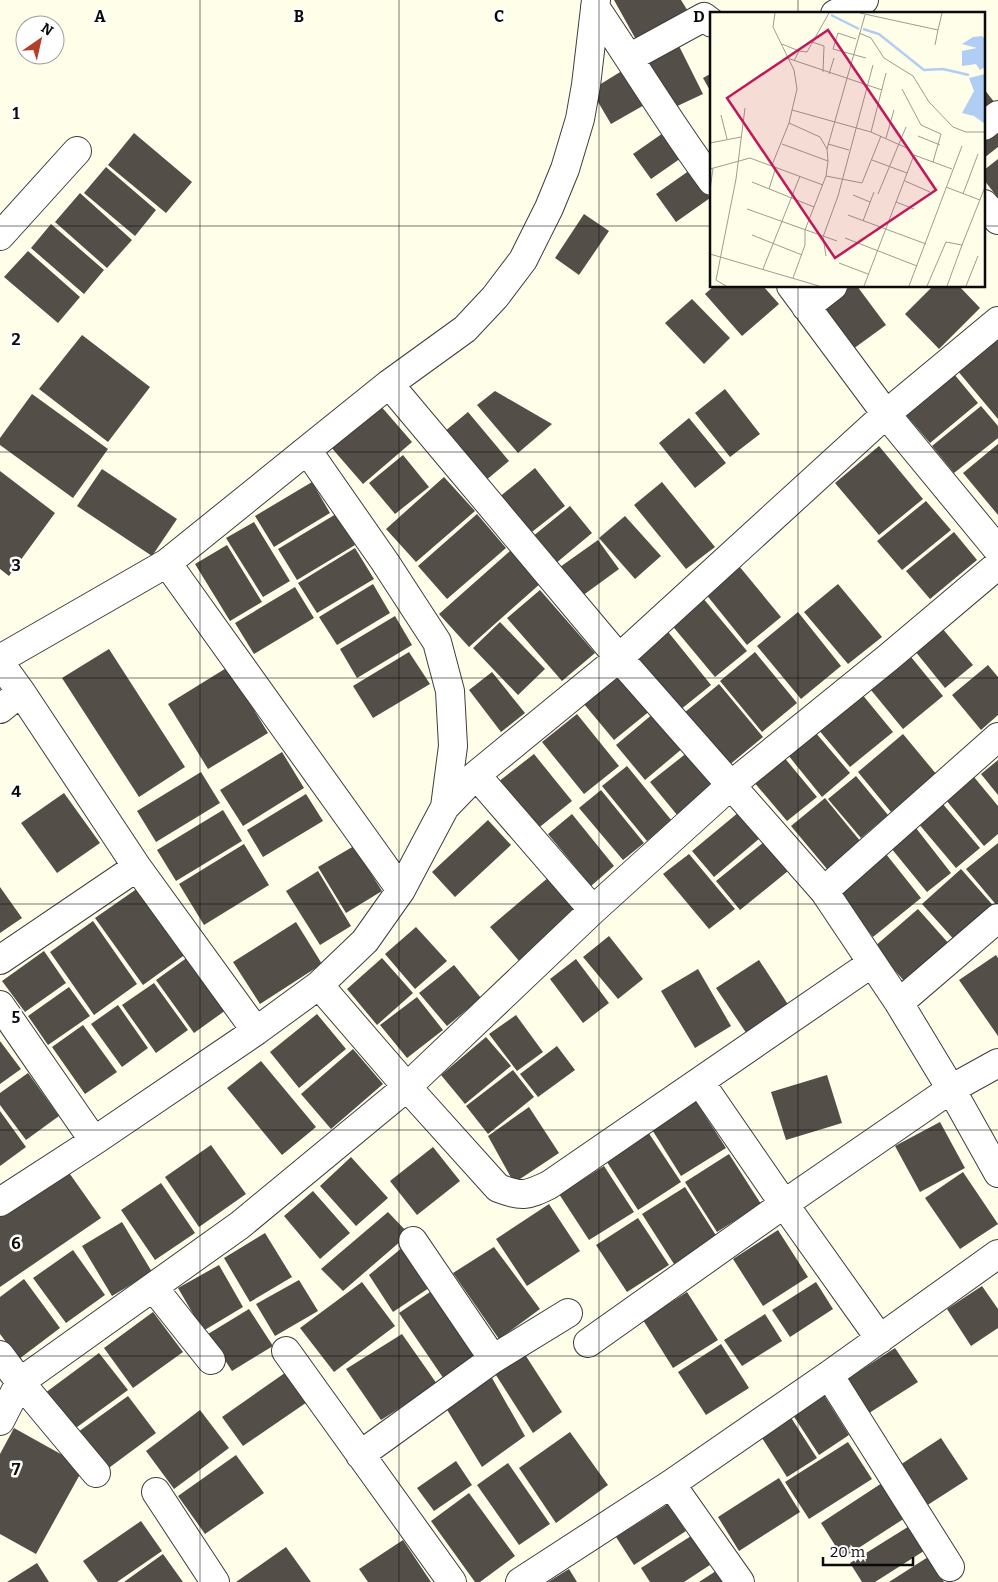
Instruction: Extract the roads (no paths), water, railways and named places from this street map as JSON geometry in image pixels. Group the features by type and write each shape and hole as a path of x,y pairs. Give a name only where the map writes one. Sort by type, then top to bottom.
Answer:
{"street":[{"path":"840,12 864,0"},
{"path":"595,3 684,144 710,178"},
{"path":"0,659 167,563 389,384 465,329 495,298 523,260 549,208 565,170 580,119 586,85 595,3"},
{"path":"629,58 703,13"},
{"path":"986,124 998,115"},
{"path":"0,236 76,151"},
{"path":"986,206 998,220"},
{"path":"827,288 799,297 886,414 998,550"},
{"path":"0,1202 256,1031 319,985 365,941 401,890 445,807 476,775 619,658 886,414 998,321"},
{"path":"389,384 619,658 824,891 899,1004 951,1089 998,1173"},
{"path":"307,450 436,642 450,691 453,746 445,807"},
{"path":"167,563 401,890"},
{"path":"0,1421 20,1382 240,1226 407,1087 593,910 731,786 889,658 998,565"},
{"path":"0,664 21,692 138,867 256,1031"},
{"path":"0,709 21,692"},
{"path":"824,891 998,737"},
{"path":"476,775 593,910"},
{"path":"0,960 138,867"},
{"path":"899,1004 998,918"},
{"path":"319,985 498,1188 514,1194 531,1194 549,1185 872,963"},
{"path":"0,1005 94,1141"},
{"path":"588,1343 784,1204 951,1089 998,1063"},
{"path":"700,1082 880,1339"},
{"path":"413,1241 493,1359"},
{"path":"520,1582 671,1484 880,1339 998,1254"},
{"path":"153,1287 211,1360"},
{"path":"360,1455 493,1359 568,1312"},
{"path":"286,1351 452,1582"},
{"path":"0,1355 20,1382 96,1473"},
{"path":"828,1375 950,1567"},
{"path":"671,1484 740,1582"},
{"path":"156,1492 215,1582"}]}
